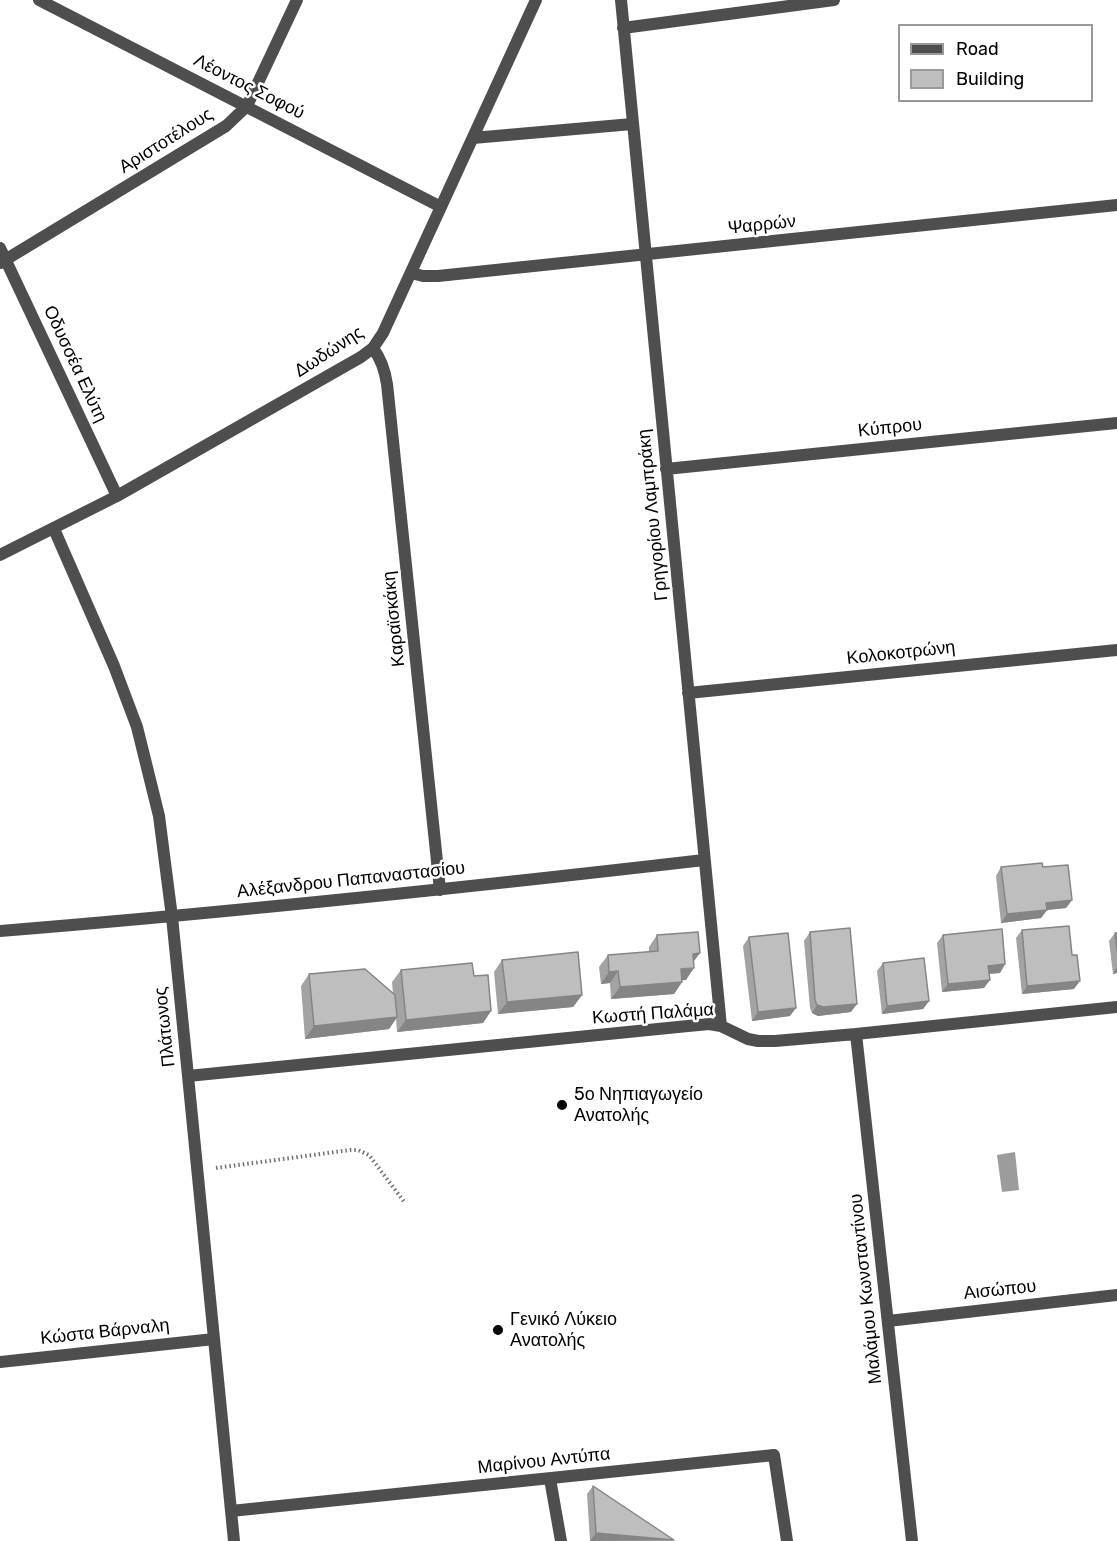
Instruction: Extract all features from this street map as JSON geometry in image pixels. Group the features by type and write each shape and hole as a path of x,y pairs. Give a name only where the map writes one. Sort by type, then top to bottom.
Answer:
{"street":[{"name":"Λέοντος Σοφού","path":"39,0 441,207"},
{"name":"Αριστοτέλους","path":"3,262 226,126 247,106 297,0"},
{"name":"Δωδώνης","path":"0,555 117,496 373,348 383,333 536,0"},
{"name":"Γρηγορίου Λαμπράκη","path":"621,0 721,1026"},
{"path":"623,28 834,0"},
{"path":"473,138 632,124"},
{"name":"Ψαρρών","path":"411,273 438,276 1117,205"},
{"name":"Οδυσσέα Ελύτη","path":"0,248 3,262 117,496"},
{"name":"Καραϊσκάκη","path":"373,348 381,358 386,373 440,890"},
{"name":"Κύπρου","path":"666,469 1117,423"},
{"name":"Πλάτωνος","path":"54,529 114,666 137,727 159,816 172,917 234,1541"},
{"name":"Κολοκοτρώνη","path":"688,693 1117,650"},
{"name":"Αλέξανδρου Παπαναστασίου","path":"0,931 172,917 705,860"},
{"name":"Κωστή Παλάμα","path":"188,1076 709,1024 721,1026 748,1039 775,1041 1117,1007"},
{"name":"Μαλάμου Κωνσταντίνου","path":"856,1034 912,1541"},
{"name":"Αισώπου","path":"888,1321 1117,1295"},
{"name":"Κώστα Βάρναλη","path":"0,1362 214,1338"},
{"name":"Μαρίνου Αντύπα","path":"231,1511 774,1455 787,1541"},
{"path":"550,1479 561,1541"}],"path":[{"path":"198,1171 358,1150 369,1155 405,1203"}],"shaded area":[{"path":"1015,1152 1019,1190 1002,1192 997,1155"}],"building":[{"path":"1042,863 1043,867 1068,865 1072,900 1046,903 1047,910 1007,914 1001,867"},
{"path":"1069,926 1072,955 1077,955 1080,981 1027,986 1022,930"},
{"path":"850,928 857,1004 823,1007 817,1005 810,932"},
{"path":"1002,929 1005,964 988,966 990,980 948,984 943,935"},
{"path":"698,932 700,953 693,954 694,968 681,969 682,982 620,987 618,971 609,972 608,955 658,951 657,935"},
{"path":"788,933 796,1008 758,1012 749,937"},
{"path":"578,952 582,995 507,1002 502,960"},
{"path":"924,958 929,1001 887,1006 883,963"},
{"path":"472,963 474,976 488,975 491,1011 406,1020 401,970"},
{"path":"365,969 395,995 397,1017 314,1026 309,974"},
{"path":"593,1486 674,1540 596,1533"}],"place":[{"name":"5ο Νηπιαγωγείο Ανατολής","path":"562,1105"},
{"name":"Γενικό Λύκειο Ανατολής","path":"498,1330"}]}
